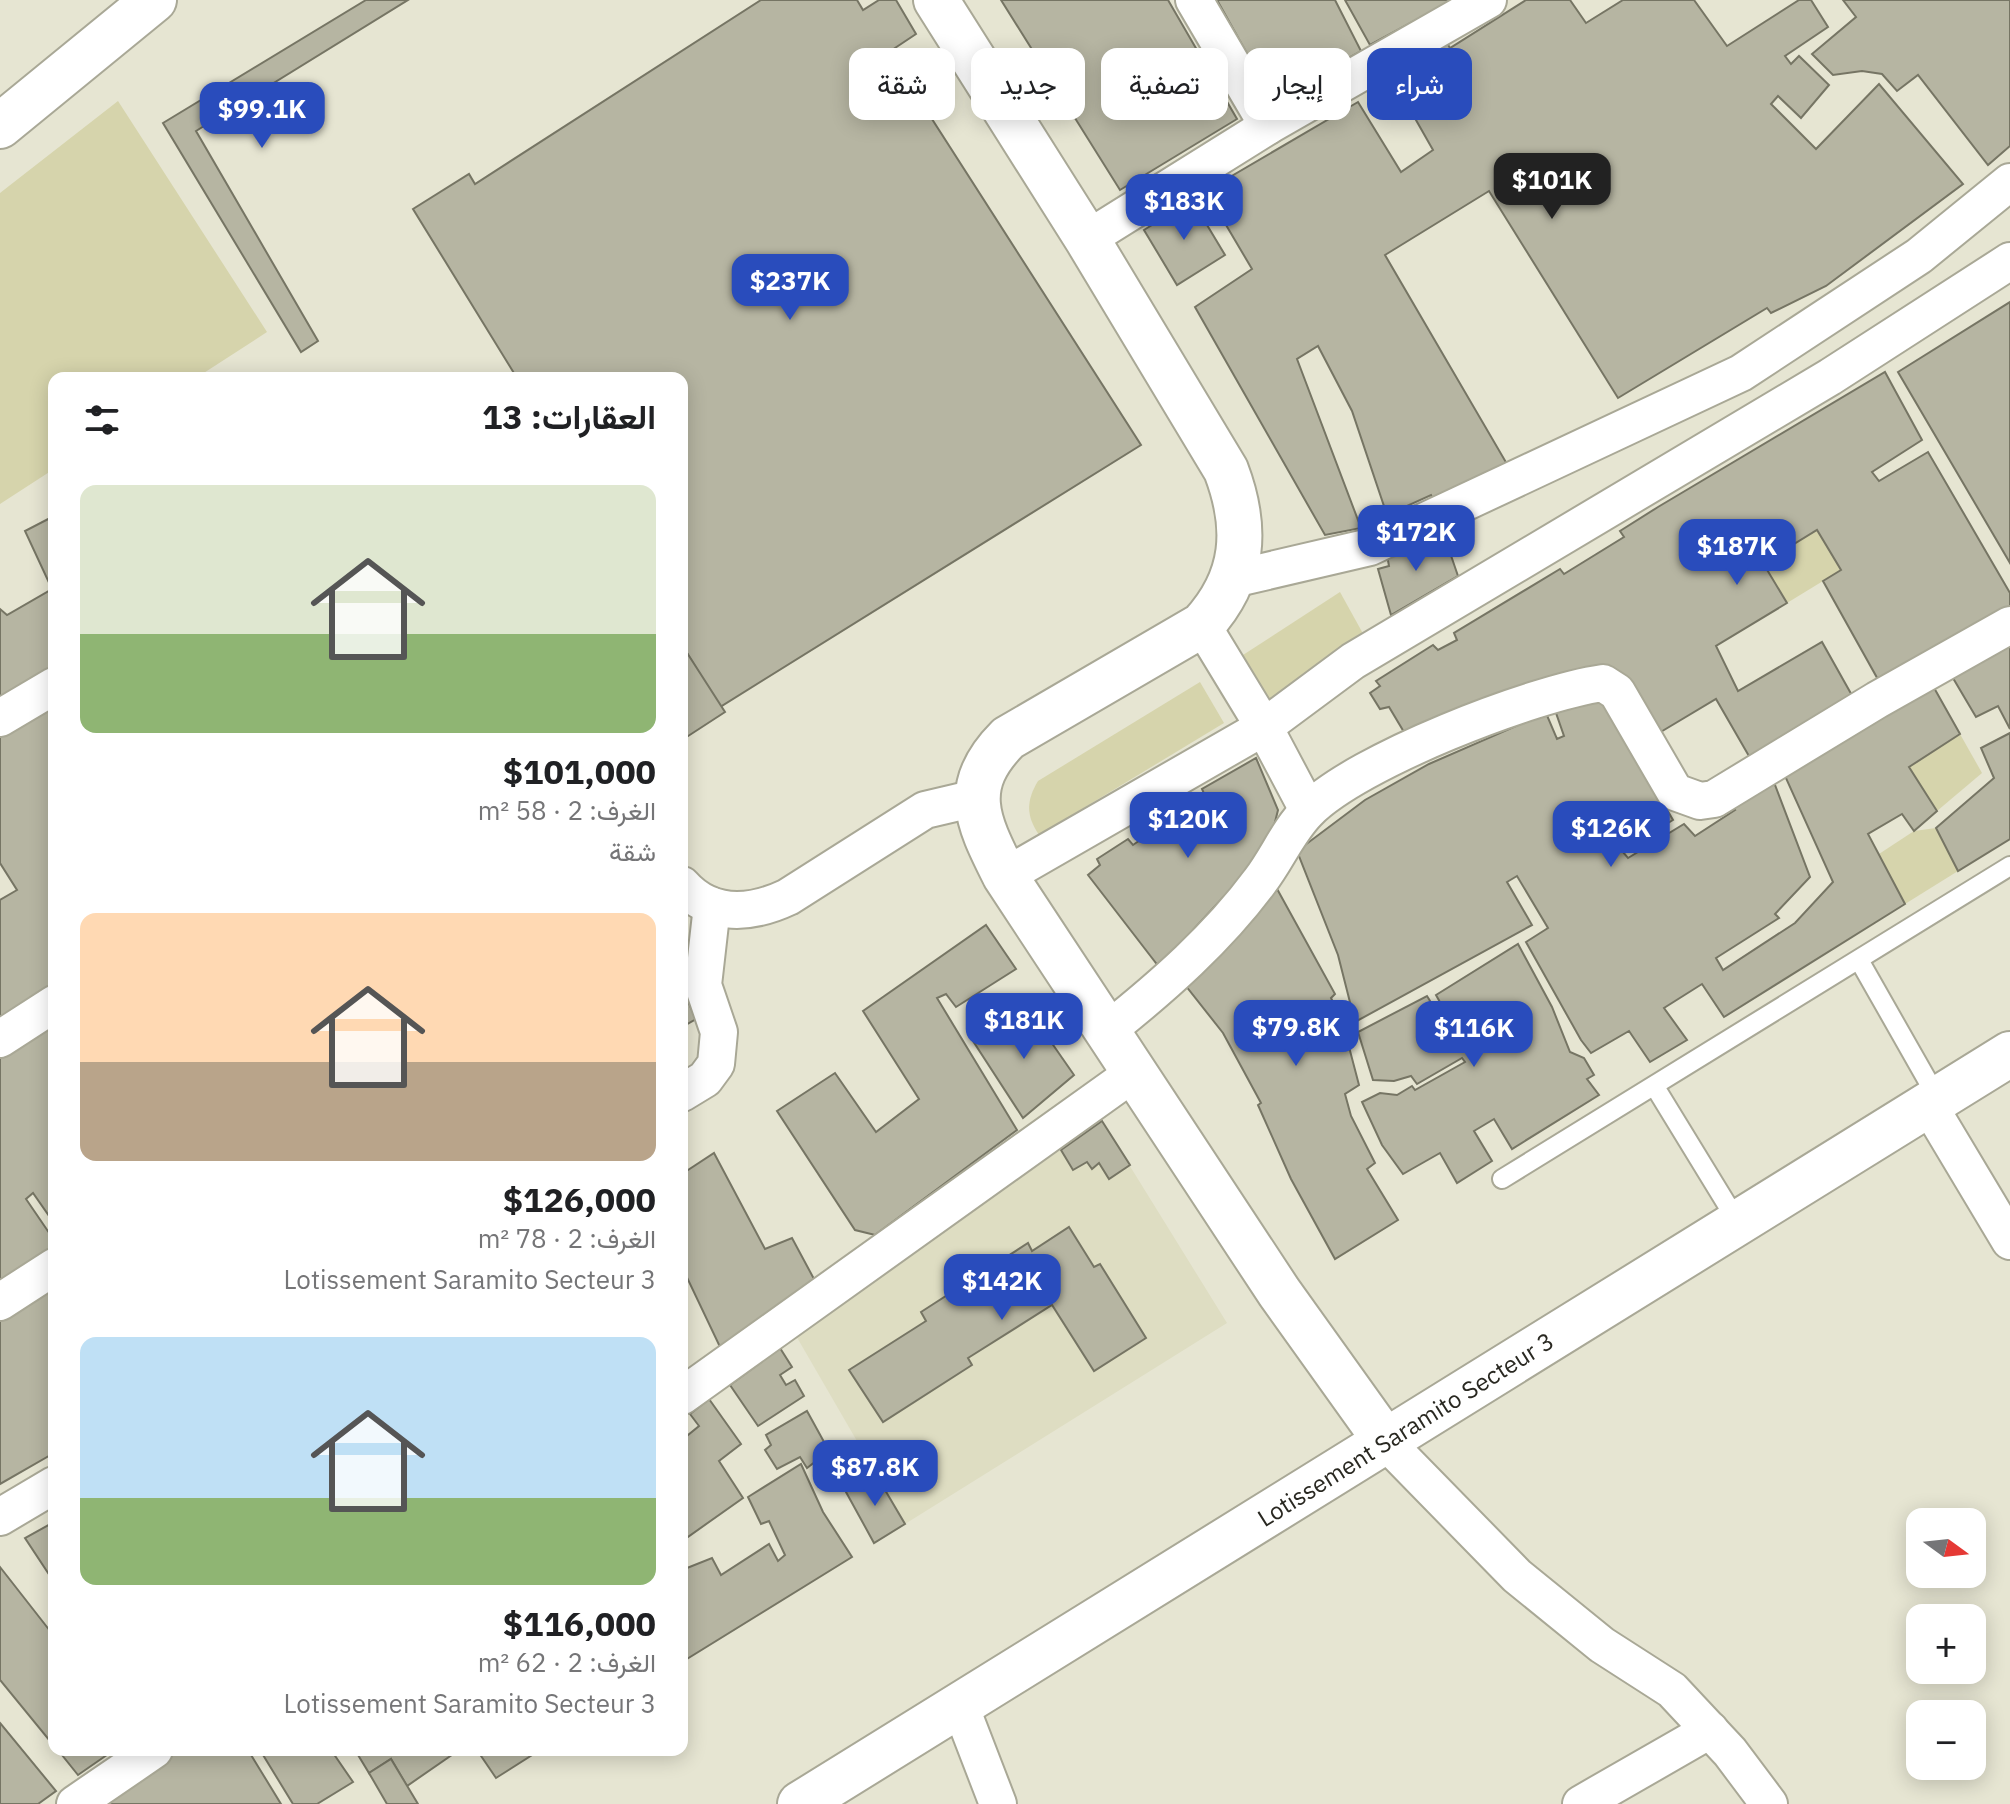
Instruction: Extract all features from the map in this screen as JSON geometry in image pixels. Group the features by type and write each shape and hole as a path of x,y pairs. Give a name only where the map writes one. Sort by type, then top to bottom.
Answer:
{"street":[{"path":"2,120 154,0"},
{"path":"936,0 1087,239 1226,470 1238,502 1240,541 1233,579 1222,602 1202,625 1008,738 991,755 980,775 976,798 979,821 1005,876 1279,1292 1387,1443 1517,1576 1602,1645 1672,1690 1710,1730 1769,1804"},
{"path":"1194,0 1268,126"},
{"path":"1087,239 1268,126 1488,0"},
{"path":"1233,579 1370,547 1533,474 1741,373 1919,256 2010,182"},
{"path":"1005,876 1264,727 1353,661 1830,377 2010,261"},
{"path":"1202,625 1264,727 1308,810"},
{"path":"1108,1030 1169,982 1260,882 1308,810 1364,770 1487,717 1603,683 1617,692 1675,792 1700,801 1714,799 1877,700 2010,625"},
{"path":"0,718 48,690"},
{"path":"688,889 712,906 738,911 764,908 788,897 925,810 976,798"},
{"path":"688,1089 705,1079 716,1064 719,1032 703,985 712,906"},
{"path":"0,1039 48,1008"},
{"name":"Lotissement Saramito Secteur 3","path":"800,1804 961,1708 1737,1221 2010,1054"},
{"path":"688,1392 1135,1072"},
{"path":"1933,1101 2010,1241"},
{"path":"0,1302 48,1271"},
{"path":"0,1517 48,1489"},
{"path":"961,1708 998,1804"},
{"path":"1581,1804 1710,1730"},
{"path":"75,1804 145,1756"}],"lane":[{"path":"1502,1179 2010,866"},
{"path":"1859,960 1933,1101"},
{"path":"1655,1087 1737,1221"}],"shaded area":[{"path":"118,101 267,332 205,372 48,372 48,473 0,504 0,193"},
{"path":"1817,530 1841,570 1787,603 1763,563"},
{"path":"1340,592 1366,639 1268,700 1243,655"},
{"path":"1200,682 1224,723 1039,835 1029,808 1038,781"},
{"path":"1960,734 1982,773 1937,811 1909,767"},
{"path":"1936,828 1958,871 1905,904 1879,854 1914,831"},
{"path":"1102,1121 1227,1323 905,1524 795,1334"}],"building":[{"path":"366,0 408,0 196,131 318,341 301,352 163,123"},
{"path":"761,0 857,0 863,10 879,0 896,0 916,34 895,48 849,48 849,120 933,120 1141,445 720,707 688,655 688,372 513,372 413,209 469,174 475,184"},
{"path":"1001,0 1168,0 1196,48 1101,48 1101,120 1228,120 1228,103 1237,119 1120,190 1076,120 1085,120 1085,48 1031,48"},
{"path":"1217,0 1335,0 1361,51 1351,57 1351,48 1244,48"},
{"path":"1345,0 1453,0 1370,45"},
{"path":"1526,0 1570,0 1586,23 1623,0 1694,0 1727,46 1799,0 1811,0 1828,27 1785,56 1791,64 1799,56 1829,85 1801,118 1778,96 1771,104 1816,149 1879,84 1963,184 1826,286 1771,313 1767,308 1618,398 1489,191 1385,255 1507,464 1434,502 1431,495 1387,515 1352,411 1318,346 1297,359 1361,528 1325,535 1195,307 1252,269 1206,191 1327,120 1351,120 1351,106 1358,102 1401,172 1433,150 1416,120 1472,120 1472,48 1450,48"},
{"path":"1843,0 2010,0 2010,146 1988,165 1918,75 1897,91 1882,74 1862,71 1833,75 1812,54 1856,17"},
{"path":"1192,200 1225,255 1177,285 1144,230"},
{"path":"2010,302 2010,563 1898,372"},
{"path":"1885,372 1922,440 1872,472 1879,481 1928,452 2010,593 2010,607 1880,683 1823,581 1841,570 1817,530 1763,563 1787,603 1716,646 1738,691 1822,642 1854,699 1753,763 1716,699 1659,733 1615,670 1404,732 1389,707 1380,709 1370,693 1380,686 1376,681 1433,645 1438,650 1457,640 1454,633 1560,569 1564,574 1624,537 1620,531 1658,507"},
{"path":"48,519 48,580 25,531"},
{"path":"1445,538 1458,576 1391,615 1378,569 1389,566 1387,555"},
{"path":"48,591 48,673 0,698 0,609 7,615"},
{"path":"2010,644 2010,729 1998,706 1976,717 1953,678"},
{"path":"688,654 725,712 688,736"},
{"path":"1933,686 1960,734 1909,767 1937,811 1914,831 1902,814 1868,834 1905,904 1724,1017 1702,984 1664,1008 1687,1040 1650,1062 1629,1031 1591,1053 1581,1040 1526,942 1548,928 1517,876 1507,882 1532,925 1355,1022 1338,955 1297,851 1365,800 1429,764 1546,713 1557,739 1564,736 1555,710 1600,694 1673,820 1622,851 1628,858 1684,824 1695,836 1735,810 1731,805 1769,777 1775,785 1810,877 1775,914 1779,918 1716,958 1723,970 1795,923 1833,882 1785,776"},
{"path":"48,708 48,992 0,1023 0,900 17,890 0,863 0,735"},
{"path":"2010,733 2010,839 1958,871 1936,828 1994,778 1981,748"},
{"path":"1256,758 1278,810 1271,838 1255,863 1159,967 1088,875 1100,865 1097,859 1128,839 1133,845 1143,838 1133,822 1157,806 1168,820 1206,798 1202,789"},
{"path":"1276,887 1335,994 1331,998 1343,1024 1359,1085 1345,1094 1351,1116 1375,1163 1367,1169 1398,1220 1335,1259 1291,1179 1258,1105 1261,1103 1223,1033 1186,986"},
{"path":"986,925 1016,969 956,1007 946,994 937,998 1017,1130 875,1235 855,1230 777,1111 835,1073 876,1132 919,1099 863,1011"},
{"path":"1518,944 1552,1007 1570,1052 1584,1058 1594,1075 1587,1079 1599,1095 1512,1149 1494,1119 1474,1131 1492,1161 1457,1183 1440,1153 1403,1174 1382,1145 1362,1102 1380,1093 1397,1095 1412,1086 1415,1090 1465,1062 1462,1058 1417,1084 1411,1076 1394,1081 1373,1080 1358,1032 1427,996 1458,1046 1463,1043 1436,995"},
{"path":"688,1001 696,1019 688,1024"},
{"path":"1026,1006 1074,1075 1023,1118 973,1041"},
{"path":"48,1026 48,1214 33,1193 26,1199 48,1231 48,1252 0,1283 0,1058"},
{"path":"1102,1121 1130,1165 1109,1179 1099,1163 1092,1169 1087,1162 1073,1170 1061,1150"},
{"path":"714,1153 765,1249 792,1238 814,1279 721,1349 688,1280 688,1170"},
{"path":"1069,1227 1094,1267 1100,1264 1146,1338 1094,1371 1052,1305 968,1358 972,1365 883,1422 849,1370 926,1321 921,1312 1028,1243 1032,1251"},
{"path":"48,1285 48,1456 0,1484 0,1313"},
{"path":"780,1348 792,1367 780,1375 786,1385 795,1380 804,1396 758,1426 730,1385"},
{"path":"709,1399 741,1444 719,1461 743,1498 688,1537 688,1435 699,1426 690,1414"},
{"path":"807,1411 829,1451 807,1468 800,1457 777,1469 765,1450 771,1445 766,1435"},
{"path":"801,1464 823,1512 852,1557 688,1658 688,1568 712,1558 721,1575 769,1544 778,1561 785,1555 769,1521 761,1524 748,1497"},
{"path":"875,1473 905,1524 874,1543 846,1492"},
{"path":"48,1525 48,1573 25,1538"},
{"path":"0,1567 48,1628 48,1739 0,1680"},
{"path":"0,1723 56,1791 38,1804 0,1804"},
{"path":"63,1756 105,1756 78,1775"},
{"path":"169,1756 252,1756 281,1804 96,1804"},
{"path":"264,1756 335,1756 353,1782 317,1804 293,1804"},
{"path":"359,1756 450,1756 407,1786 391,1759 369,1773"},
{"path":"481,1756 531,1756 496,1778"},
{"path":"391,1759 418,1804 387,1804 369,1773"}]}
